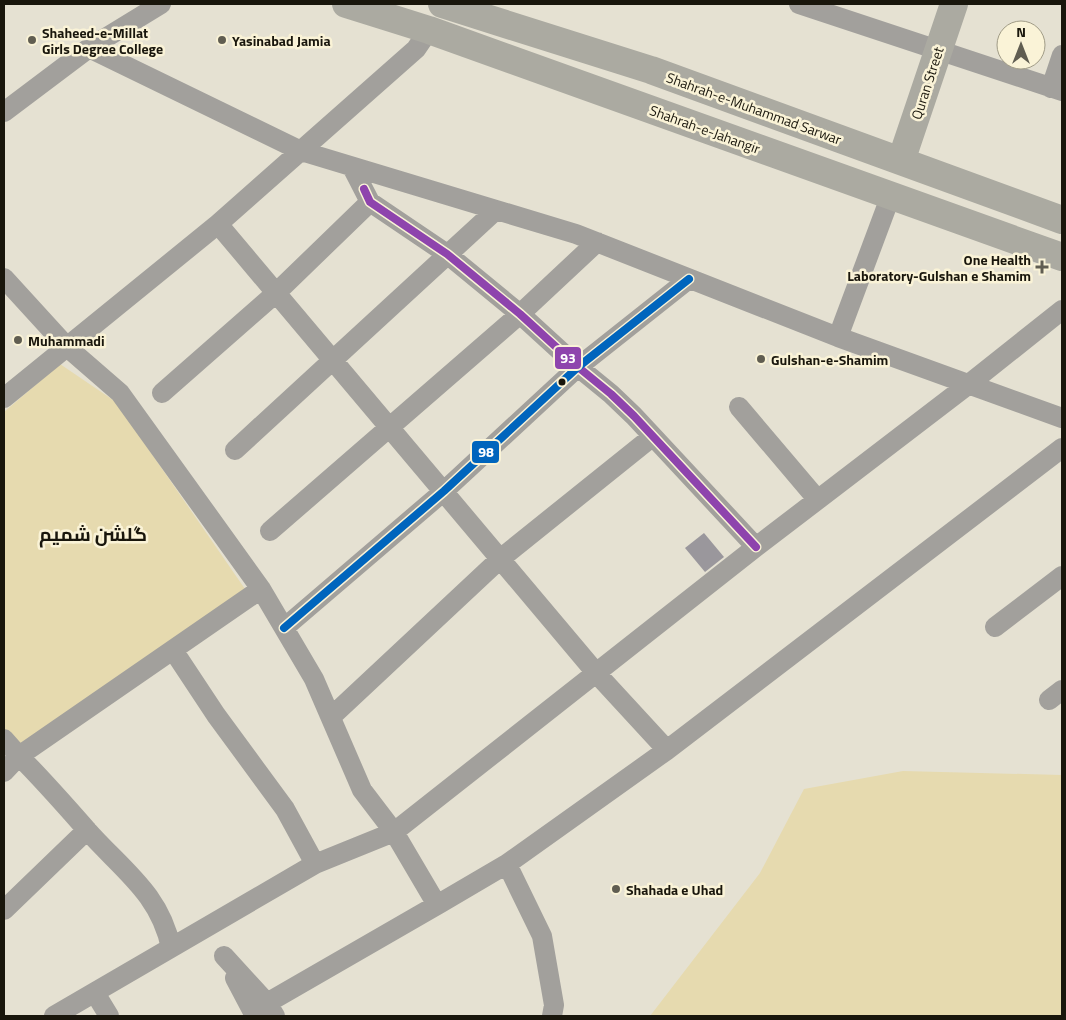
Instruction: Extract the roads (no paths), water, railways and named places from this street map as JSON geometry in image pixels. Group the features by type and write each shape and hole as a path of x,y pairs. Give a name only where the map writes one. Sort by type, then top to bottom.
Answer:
{"main road":[{"name":"Shahrah-e-Jahangir","path":"346,4 429,30 1062,257"},
{"name":"Shahrah-e-Muhammad Sarwar","path":"442,4 651,70 1062,220"},
{"name":"Quran Street","path":"901,161 954,4"}],"street":[{"path":"4,112 89,48 162,4"},
{"path":"799,4 834,9 938,50 1057,90 1062,55"},
{"path":"4,398 218,224 416,49 429,30"},
{"path":"89,48 301,151 597,242 838,337 1062,418"},
{"path":"352,167 370,202 447,254 520,314 623,405 756,547"},
{"path":"838,337 891,196"},
{"path":"162,392 276,293 370,202"},
{"path":"234,450 496,210"},
{"path":"218,224 598,674 667,750"},
{"path":"270,531 520,314 597,242"},
{"path":"4,278 67,347 120,393 261,589 314,679 362,790 394,832 436,904"},
{"path":"284,628 444,492 578,367 689,279"},
{"path":"54,1016 315,864 394,832 598,674 756,547 969,384 1062,310"},
{"path":"739,407 818,499"},
{"path":"331,717 500,559 652,437"},
{"path":"266,1012 436,904 508,864 667,750 1062,448"},
{"path":"995,627 1062,576"},
{"path":"4,772 19,756 261,589"},
{"path":"173,650 216,715 285,809 315,864"},
{"path":"4,739 53,789 87,830 146,891 167,931 171,948"},
{"path":"4,910 87,830"},
{"path":"508,864 542,936 554,1005 552,1016"},
{"path":"95,993 109,1016"}],"place":[{"name":"Shaheed-e-Millat Girls Degree College","path":"32,40"},
{"name":"Yasinabad Jamia","path":"222,40"},
{"name":"One Health Laboratory-Gulshan e Shamim","path":"1042,267"},
{"name":"Muhammadi","path":"18,340"},
{"name":"Gulshan-e-Shamim","path":"761,359"},
{"name":"Shahada e Uhad","path":"616,889"}],"district":[{"name":"گلشن شمیم","path":"93,533"}]}
